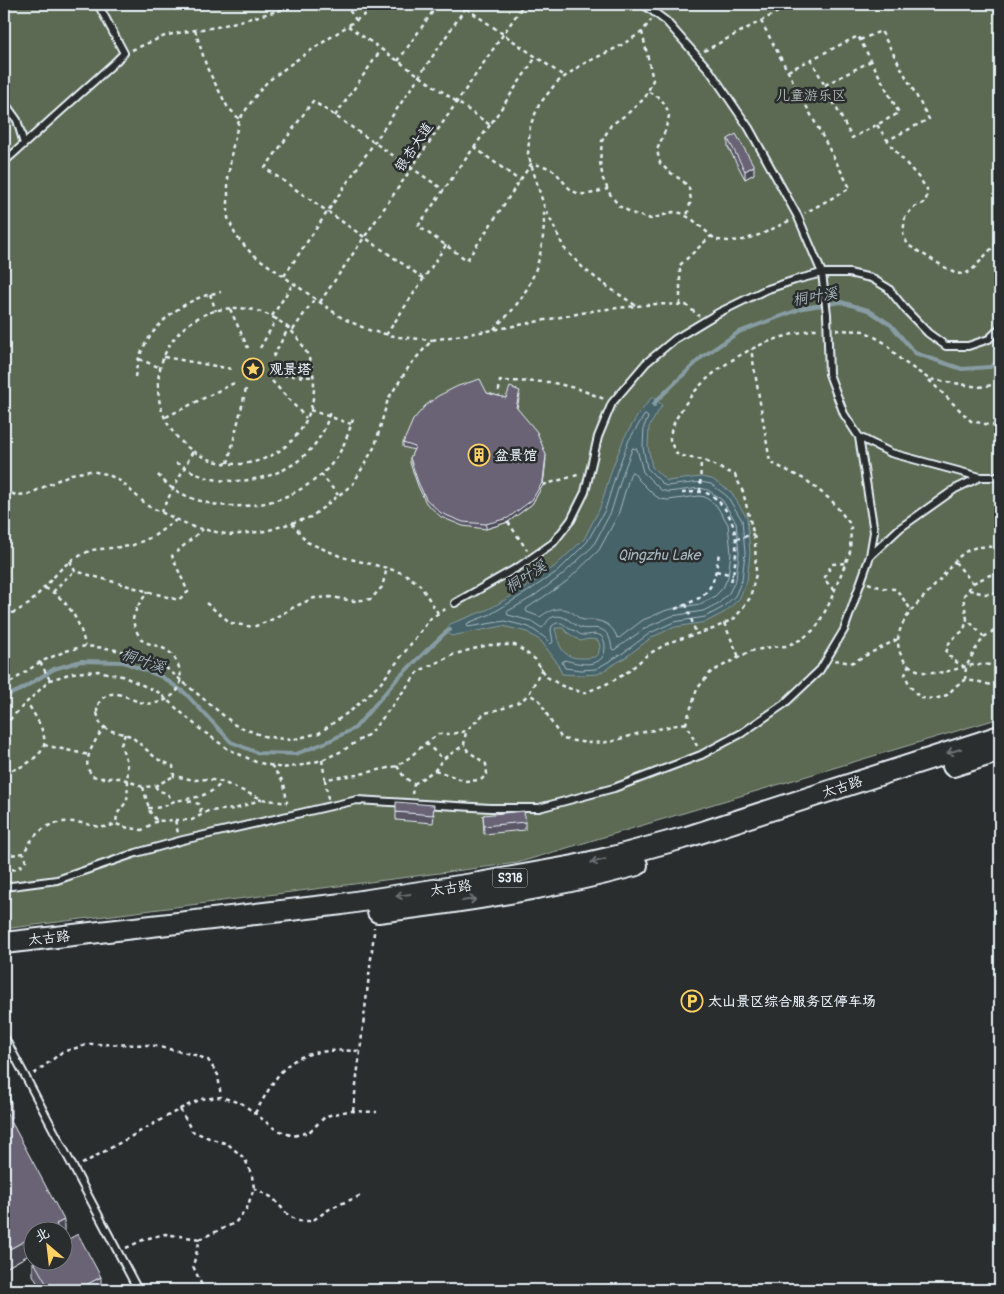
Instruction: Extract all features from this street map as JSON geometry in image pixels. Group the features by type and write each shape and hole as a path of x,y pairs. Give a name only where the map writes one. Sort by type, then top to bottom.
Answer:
{"main road":[{"name":"太古路","path":"4,943 342,904 479,884 565,868 688,837 1000,736"},
{"name":"太古路","path":"4,957 372,913 478,898 599,875 659,859 1000,751"}],"lane":[{"path":"4,162 124,54 98,4"},
{"path":"4,887 57,880 136,853 180,841 357,800 490,808 539,808 614,788 701,755 742,733 784,704 820,670 844,630 870,556 874,532 859,437 844,414 829,374 827,314 822,273 798,217 749,128 710,71 666,21 643,4"},
{"path":"4,102 17,120 24,144"},
{"path":"454,603 533,557 552,542 571,520 586,492 598,436 612,403 646,363 675,339 765,290 822,273 849,273 871,278 888,288 928,333 946,346 968,346 989,339 1000,328"},
{"path":"859,437 892,454 980,477 1000,477"},
{"path":"870,556 900,528 955,488 980,477"},
{"path":"4,1036 138,1290"}],"path":[{"path":"124,54 167,35 217,27 285,9 290,4"},
{"path":"345,4 356,20"},
{"path":"378,4 267,82 239,120 228,179 228,218 236,236 251,253 342,318 371,331 386,335 432,340 598,310 656,304 686,305 706,321"},
{"path":"398,61 438,4"},
{"path":"460,4 564,77"},
{"path":"283,276 468,4"},
{"name":"银杏大道","path":"320,302 524,4"},
{"path":"696,55 793,4"},
{"path":"636,306 608,288 584,269 564,248 544,206 528,154 530,126 538,105 556,82 581,65 620,46 642,32 656,13"},
{"path":"642,32 653,80 645,98 611,125 602,141 600,162 603,179 619,206 634,214 651,219 673,212 681,213 716,240 730,242 762,234 798,217 850,188 761,21"},
{"path":"348,26 490,125"},
{"path":"195,30 207,68 227,106 239,120"},
{"path":"860,40 881,30 929,119 888,140"},
{"path":"788,71 811,59 858,36 899,113 852,138 811,59"},
{"path":"335,116 381,50"},
{"path":"531,164 467,260 418,226 536,57"},
{"path":"825,85 871,61"},
{"path":"648,92 660,98 666,106 669,116 657,150 660,163 689,188 692,200 686,216"},
{"path":"423,278 266,168 313,101 444,190"},
{"path":"877,125 892,147 927,189 926,202 914,207 905,217 903,234 908,244 956,274 967,273 975,267 1000,239"},
{"path":"474,147 520,181"},
{"path":"531,164 543,166 553,171 570,190 580,194 608,189"},
{"path":"493,330 513,310 529,287 539,262 545,229 544,206"},
{"path":"680,305 680,265 711,236"},
{"path":"386,335 446,245"},
{"path":"272,316 294,283"},
{"path":"135,377 145,344 162,322 192,300 221,292"},
{"path":"210,294 216,311"},
{"path":"293,330 315,298"},
{"path":"230,309 248,348"},
{"path":"246,309 272,316 293,330 307,352 314,377 313,402 310,410 303,426 286,446 264,459 239,464 213,461 193,451 172,431 161,408 158,383 164,356 177,336 196,319 216,311 246,309"},
{"path":"260,348 277,318"},
{"path":"273,357 289,327"},
{"path":"4,726 50,680 72,673 98,671 122,676 158,692 200,729 228,749 256,762 282,768 322,760 342,751 369,734 419,671 455,654 488,645 515,646 535,658 547,677 562,686 584,693 610,682 629,671 647,655 670,642 713,629 735,618 750,598 756,574 755,540 743,492 735,475 701,460 676,454 670,441 673,424 686,402 706,379 751,349 785,336 814,329 864,331 885,343 901,360 929,379 972,421 1000,427"},
{"path":"4,491 16,495 29,494 71,474 90,471 107,474 120,482 148,506 177,520 193,527 230,535 266,531 311,517 353,484 375,446 388,399 410,365 432,340"},
{"path":"701,755 686,723 697,689 711,672 739,657 751,651 786,646 816,628 829,604 850,552 851,525 832,501 806,480 770,462 751,349"},
{"path":"164,356 232,369"},
{"path":"139,359 162,368"},
{"path":"274,376 314,377"},
{"path":"929,379 979,387 1000,384"},
{"path":"272,381 306,418"},
{"path":"498,400 500,381 550,382 580,389 612,403"},
{"path":"166,417 236,382"},
{"path":"228,463 246,389"},
{"path":"310,410 351,424"},
{"path":"176,463 207,477 234,481 260,479 287,469 309,452 322,433 330,411"},
{"path":"158,475 173,489 191,498 214,504 241,506 270,502 295,493 316,479 335,460 347,437 354,416"},
{"path":"160,512 193,451"},
{"path":"700,492 701,460"},
{"path":"543,485 590,472"},
{"path":"321,474 338,495"},
{"path":"682,493 700,492 716,498 725,509 733,525 736,539 736,556 730,585"},
{"path":"4,615 15,612 28,604 61,568 70,561 91,550 131,546 154,536 177,520"},
{"path":"508,522 533,557"},
{"path":"292,523 307,542 342,557 405,574 420,585 438,613"},
{"path":"70,561 75,571 178,600 188,592 172,556 203,529"},
{"path":"736,539 754,534"},
{"path":"1000,547 973,548 961,556 912,610 903,622 898,636 898,648 903,659 916,670 934,674 974,666 1000,665"},
{"path":"675,609 696,601 708,591 716,571 719,553"},
{"path":"955,562 973,583"},
{"path":"835,590 824,579 832,564 846,563"},
{"path":"206,603 231,623 253,627 314,598 331,597 354,601 371,599 382,587 387,568"},
{"path":"53,592 63,580 75,571"},
{"path":"716,571 733,575"},
{"path":"966,668 946,654 950,641 964,630 967,619 963,598 973,583 990,575 1000,575"},
{"path":"862,578 871,585 896,589 912,610"},
{"path":"44,588 53,592 68,606 78,622 85,646"},
{"path":"968,590 988,594 996,593 1000,590"},
{"path":"148,591 138,606 133,620 137,633 142,640 169,652 176,661 180,673 180,683 175,693 161,702 147,704 114,693 107,695 100,701 97,713 100,723 108,730 131,736 158,759 173,766 174,776"},
{"path":"4,686 40,662 66,651 85,646 106,648 140,655 165,667 235,725 263,736 291,740 319,732 353,709 380,684 431,618 454,603"},
{"path":"686,604 696,633"},
{"path":"967,619 984,637"},
{"path":"724,623 739,657"},
{"path":"965,680 966,668 975,650 984,637 1000,627"},
{"path":"827,658 852,663 898,639"},
{"path":"40,662 50,680"},
{"path":"909,664 904,675 920,698 935,699 947,695 965,680 990,685 1000,683"},
{"path":"325,779 356,775 396,766 410,758 439,734 466,731 485,713 521,701 529,694 542,668"},
{"path":"529,694 540,701 562,739 587,743 610,742 686,723"},
{"path":"4,771 10,771 28,764 40,753 44,745 42,729 27,702"},
{"path":"104,726 89,755 87,768 92,776 121,778 143,787 155,786 174,776 195,780 208,779 222,782 262,799 287,803"},
{"path":"435,770 465,781 480,780 487,774 486,764 468,751 464,745 466,731"},
{"path":"116,824 117,814 127,801 127,762 122,745 125,734"},
{"path":"426,743 443,759"},
{"path":"44,745 89,755"},
{"path":"410,803 414,784 435,770 443,759 464,745"},
{"path":"322,760 329,805"},
{"path":"271,765 284,783 287,803 285,816"},
{"path":"396,766 414,784"},
{"path":"148,808 163,807 173,802 186,800 216,790 222,782"},
{"path":"155,786 159,791 167,794 173,802"},
{"path":"143,787 148,808 158,821"},
{"path":"4,869 18,869 26,860 24,853 29,842 43,828 58,823 73,822 104,827 116,824 142,830 158,821 192,820 208,811 235,809 262,799"},
{"path":"186,800 200,804 200,816"},
{"path":"175,820 180,841"},
{"path":"4,856 24,853"},
{"path":"4,869 8,864 9,855"},
{"path":"353,1111 374,933 372,913"},
{"path":"27,1080 62,1052 72,1049 90,1044 151,1045 195,1055 208,1060 218,1075 221,1097"},
{"path":"255,1113 274,1081 289,1065 307,1055 337,1050 360,1051"},
{"path":"74,1168 201,1099 221,1097 243,1104 275,1129 293,1136 309,1132 326,1116 348,1111 377,1112"},
{"path":"118,1252 145,1239 165,1234 200,1239 235,1223 247,1208 254,1188 252,1176 245,1159 228,1144 192,1131 180,1109"},
{"path":"254,1188 273,1198 288,1215 298,1221 312,1221 331,1208 362,1195"},
{"path":"200,1239 193,1266 204,1290"}],"green space":[{"name":"儿童游乐区","path":"4,4 1000,4 1000,718 517,863 4,929"}],"water":[{"name":"Qingzhu Lake","path":"652,397 662,405 649,427 648,447 652,467 667,481 701,477 712,479 731,492 747,518 750,553 747,581 739,599 725,612 706,622 675,627 652,637 626,657 598,674 562,674 556,661 541,641 527,632 503,626 451,636 446,632 450,624 489,609 525,588 554,567 584,539 600,508 624,438","holes":["555,628 563,628 580,641 598,640 600,646 598,655 591,658 576,658 566,654 560,646"]}],"building":[{"path":"736,134 754,166 745,171 728,139"},
{"name":"盆景馆","path":"480,379 487,393 506,398 510,387 520,391 516,407 537,432 546,455 543,481 532,500 508,518 486,524 463,522 441,513 426,499 410,458 415,447 403,443 413,420 425,406 438,396 458,386"},
{"path":"396,802 434,805 433,815 396,812"},
{"path":"524,811 525,822 484,826 483,815"},
{"path":"4,1088 11,1102 4,1105"},
{"path":"4,1108 64,1220 60,1222 22,1222 22,1242 4,1252"},
{"path":"78,1234 101,1277 76,1290 50,1290 40,1272 72,1272 72,1237"}],"waterway":[{"name":"桐叶溪","path":"654,405 702,357 739,332 803,308 841,302 868,310 891,325 915,353 962,369 990,367 1000,361"},
{"name":"桐叶溪","path":"4,697 20,690 54,669 81,661 123,662 162,677 185,693 231,742 258,753 296,754 327,742 355,728 398,678 450,630"}],"place":[{"name":"观景塔","path":"253,369"},
{"name":"盆景馆","path":"479,455"},
{"name":"太山景区综合服务区停车场","path":"692,1001"}]}
